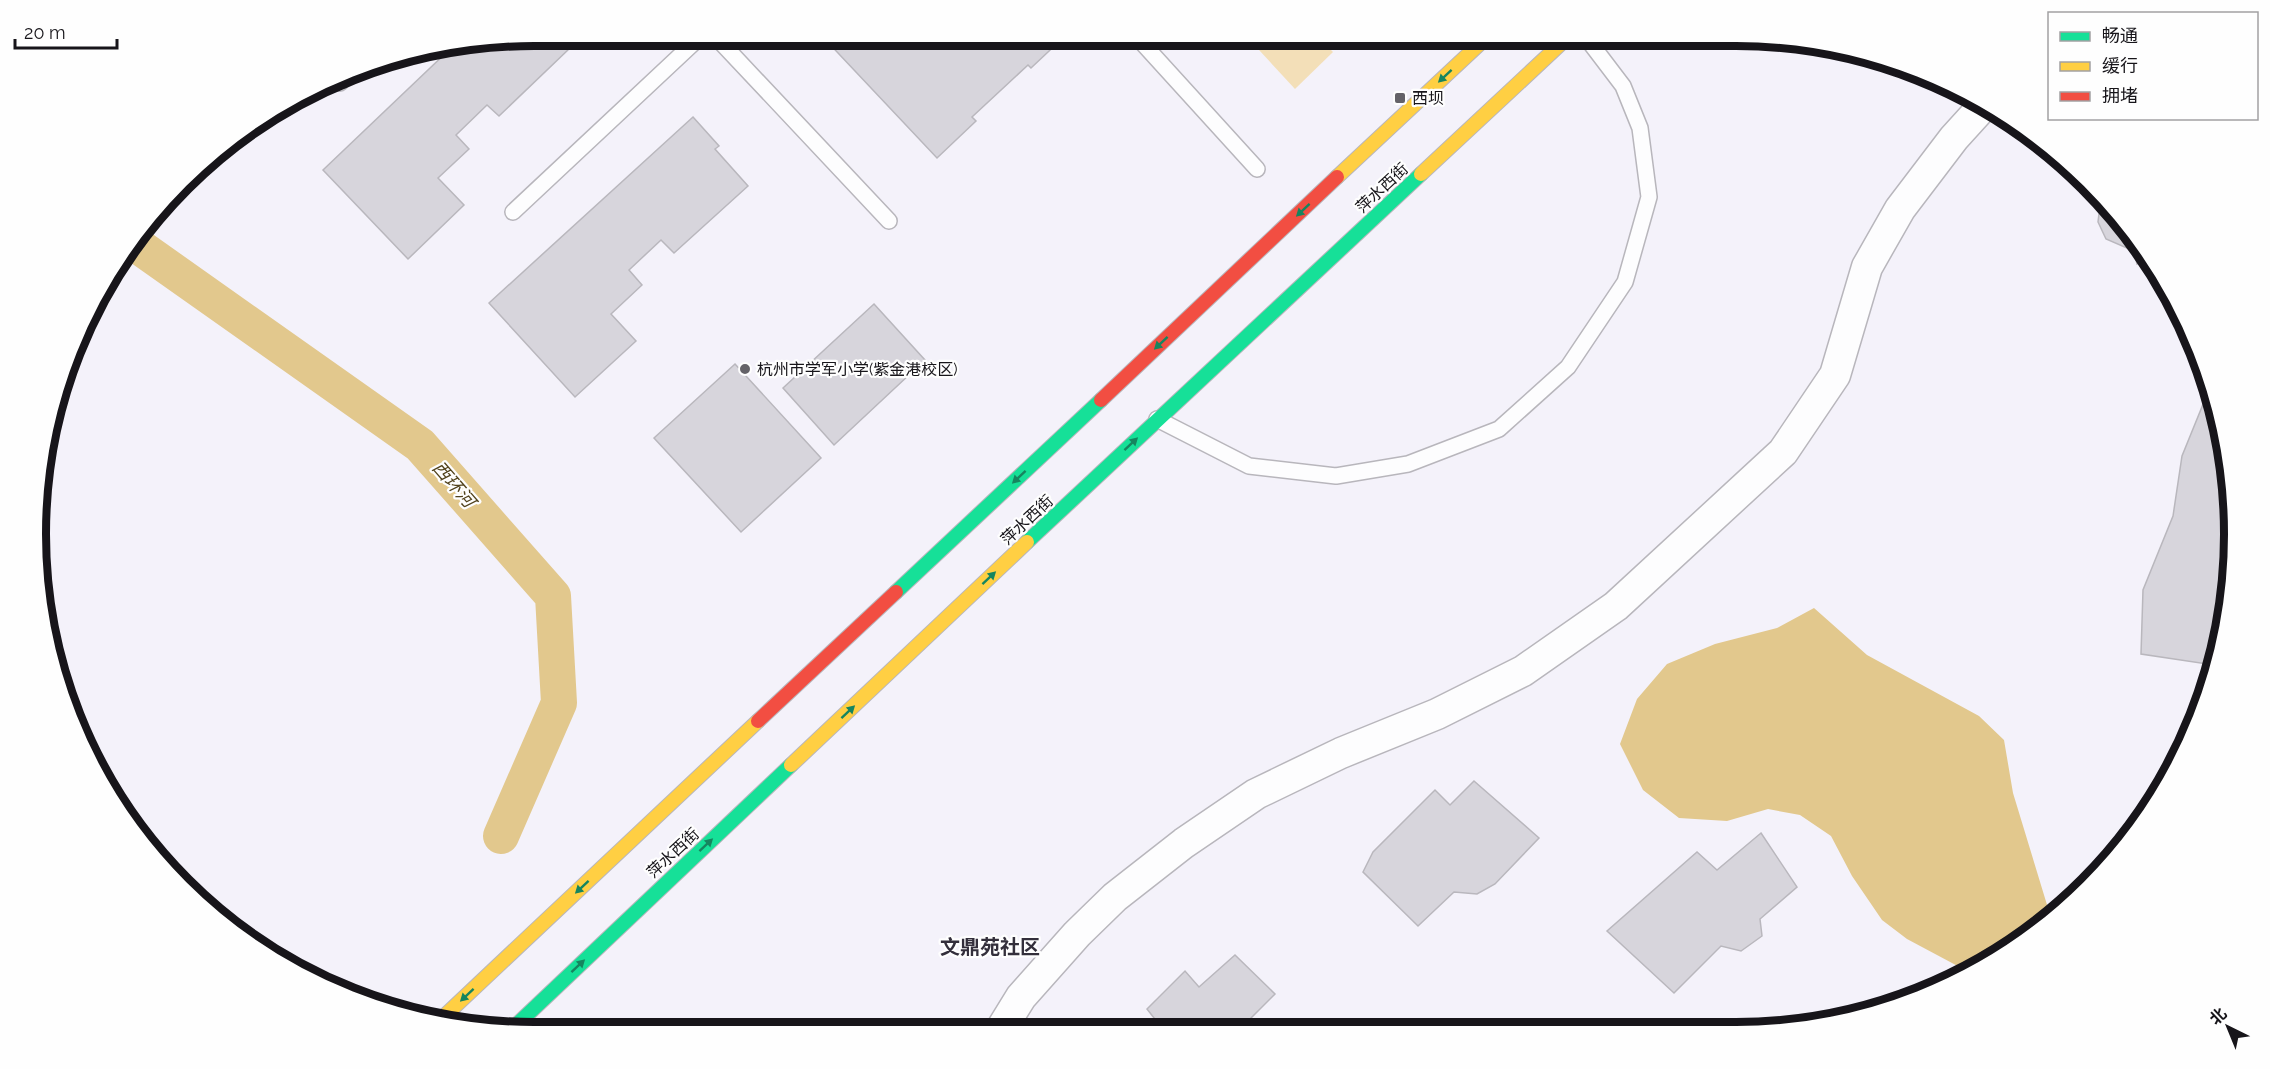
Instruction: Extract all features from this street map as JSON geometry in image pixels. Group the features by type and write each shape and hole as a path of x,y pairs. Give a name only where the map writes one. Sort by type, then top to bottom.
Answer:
{"main road":[{"path":"446,1014 1477,46"},
{"name":"萍水西街","path":"520,1022 1157,419 1558,46"}],"street":[{"path":"1006,1022 1021,997 1077,934 1115,897 1184,843 1256,794 1341,753 1437,714 1522,671 1616,606 1783,452 1834,375 1867,267 1900,209 1954,138 1978,111"}],"lane":[{"path":"513,212 690,46"},
{"path":"724,46 889,221"},
{"path":"1145,46 1257,169"},
{"path":"1157,419 1249,466 1336,476 1408,464 1499,429 1568,367 1625,282 1649,197 1641,128 1623,86 1593,46"}],"shaded area":[{"path":"1255,46 1327,46 1333,52 1295,89"},
{"path":"1814,608 1867,655 1979,716 2004,740 2013,793 2048,909 2007,940 1960,967 1907,939 1882,920 1852,876 1831,836 1800,815 1768,809 1727,821 1679,818 1643,790 1620,744 1637,699 1667,664 1715,644 1777,628"}],"building":[{"path":"534,46 568,46 570,48 499,116 487,105 456,135 469,149 438,178 464,205 408,259 323,170 443,55"},
{"path":"831,46 1054,46 1031,68 1028,65 972,117 976,121 937,158"},
{"path":"693,117 719,146 715,149 748,186 674,253 661,240 629,270 642,285 611,314 636,341 575,397 489,303"},
{"path":"2099,210 2132,250 2106,239 2098,222"},
{"path":"874,304 925,360 834,445 783,388"},
{"path":"735,364 821,458 741,532 654,438"},
{"path":"2205,400 2219,471 2224,534 2219,598 2206,664 2141,654 2143,590 2173,516 2182,456"},
{"path":"1474,781 1539,838 1495,884 1477,894 1454,892 1418,926 1363,872 1373,852 1435,790 1450,805"},
{"path":"1761,833 1797,887 1760,919 1762,936 1741,951 1721,946 1674,993 1607,931 1697,852 1717,870"},
{"path":"1235,955 1275,994 1247,1022 1157,1022 1147,1009 1185,971 1199,987"}],"waterway":[{"name":"西环河","path":"140,247 420,445 553,596 559,703 501,836"}],"traffic: fast":[{"path":"1027,542 1421,174"},
{"path":"896,592 1101,400"},
{"path":"520,1022 791,765"}],"traffic: slow":[{"path":"1337,177 1477,46"},
{"path":"1421,174 1558,46"},
{"path":"791,765 1027,542"},
{"path":"446,1014 758,721"}],"traffic: jam":[{"path":"1101,400 1337,177"},
{"path":"758,721 896,592"}],"place":[{"name":"西坝","path":"1400,98"},
{"name":"杭州市学军小学(紫金港校区)","path":"745,369"}],"district":[{"name":"文鼎苑社区","path":"990,947"}]}
